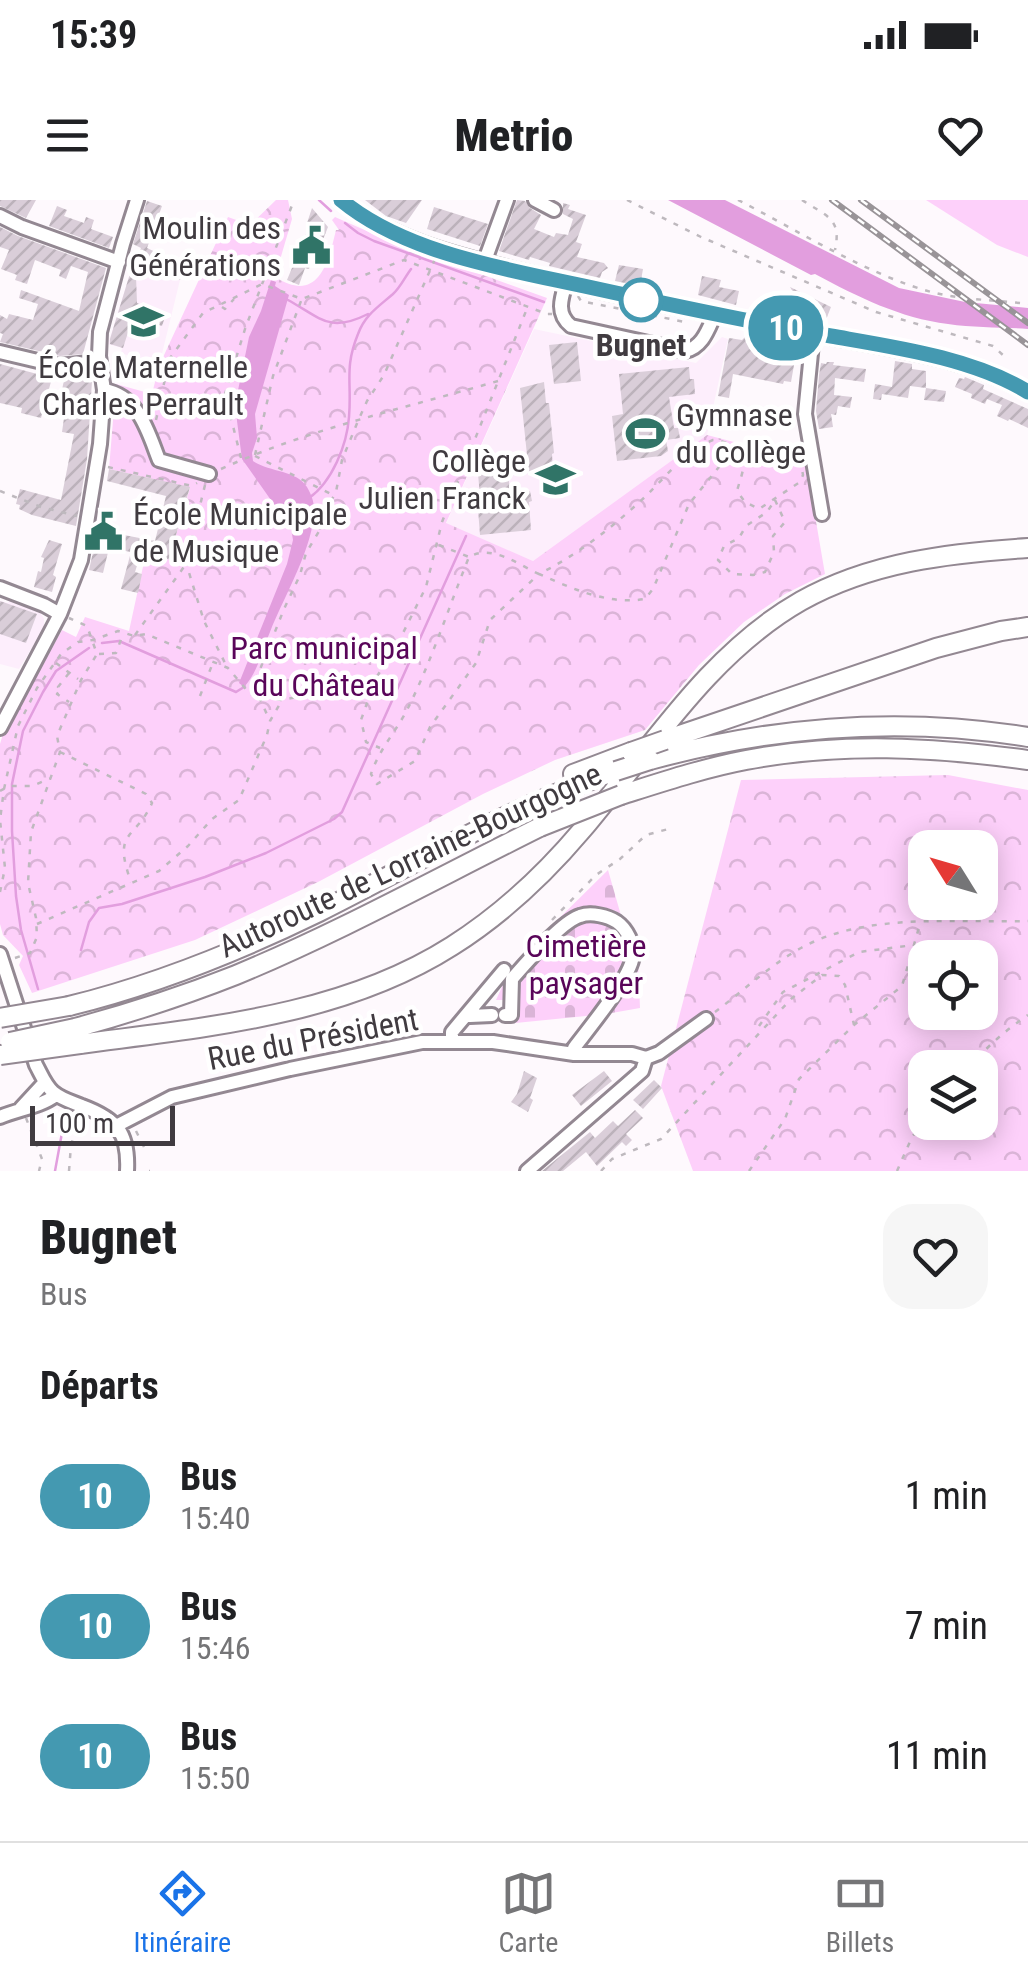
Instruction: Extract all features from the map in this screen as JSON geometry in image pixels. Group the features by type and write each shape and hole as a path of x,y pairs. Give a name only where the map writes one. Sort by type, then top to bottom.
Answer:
{"highway":[{"path":"0,1055 78,1036 196,1028 293,1010 366,988 421,964 503,909 538,877 580,832 698,687 774,618 838,584 890,567 946,555 1028,548"},
{"path":"479,828 504,805 631,752 936,648 1028,627"},
{"name":"Autoroute de Lorraine-Bourgogne","path":"0,1018 69,1006 151,983 318,912 479,828 650,760 737,739 810,728 918,725 1028,737"},
{"name":"Autoroute de Lorraine-Bourgogne","path":"0,1044 78,1036 237,974 314,940 540,827 670,779 746,760 880,747 1028,760"}],"main road":[{"path":"341,200 397,233 484,263 969,366 1028,392"}],"street":[{"path":"0,728 60,614 80,560 98,468 104,390 100,332 137,200"},
{"path":"484,263 506,200"},
{"path":"536,200 554,210"},
{"path":"0,216 119,262"},
{"path":"566,283 560,308 571,326 685,351 694,349 704,339 715,314"},
{"path":"813,334 805,414 822,514"},
{"path":"0,352 59,366 100,362"},
{"path":"104,390 116,392 136,409 159,460 208,474"},
{"path":"0,588 60,614"},
{"path":"467,1014 512,1015 512,980 574,918 583,914 616,921 630,938 633,956 614,992 574,1048 574,1054"},
{"path":"4,961 36,1065 45,1082 56,1095 122,1123 127,1171"},
{"path":"452,1042 452,1032 504,970"},
{"path":"527,1171 642,1071 646,1058 706,1019"},
{"name":"Rue du Président","path":"122,1123 172,1097 422,1042 493,1042 574,1054 632,1054 646,1058"},
{"path":"21,1108 45,1082"},
{"path":"0,1117 56,1095"}],"path":[{"path":"242,459 225,394 245,328 294,200"},
{"path":"626,200 701,238 876,312 1000,350 1003,362"},
{"path":"738,200 875,270 930,292 1028,304"},
{"path":"802,200 834,221 838,230 835,250"},
{"path":"248,693 334,496 342,460 358,421 384,375 435,259"},
{"path":"151,440 170,358 203,313 262,284 302,299 404,260 541,312"},
{"path":"219,305 225,310 235,298"},
{"path":"254,455 273,376 302,299"},
{"path":"381,749 366,742 361,720 376,678 426,587 442,522 528,306"},
{"path":"168,366 173,369"},
{"path":"98,468 192,486 208,474 312,432 500,381"},
{"path":"217,388 225,394"},
{"path":"136,409 162,392"},
{"path":"736,446 689,504 646,599 608,599 570,588 539,574 491,552 479,552 469,558 405,713 381,749 372,774 377,784 415,761 430,727 476,663 490,620 539,574 566,560 620,518 696,449 712,440 736,446 801,464 800,482 759,509 745,502 737,490 745,461 736,446"},
{"path":"254,455 334,496"},
{"path":"134,636 186,562 208,474"},
{"path":"0,491 40,507 88,518"},
{"path":"774,500 785,522 773,536 774,552 765,572 732,574 718,560 724,546 739,538 774,500"},
{"path":"438,544 469,558"},
{"path":"186,562 204,621 228,668 248,693 281,700 376,678"},
{"path":"4,961 30,953 37,937 28,883 31,832 60,752 57,736 68,701 96,654 87,626 60,614"},
{"path":"0,892 6,868 0,820 18,726 37,688 59,665 61,654 78,642 118,631 134,636 146,634 228,668"},
{"path":"96,654 116,653 123,634"},
{"path":"200,696 213,663"},
{"path":"59,665 81,680"},
{"path":"68,672 57,694 68,701"},
{"path":"258,696 270,721"},
{"path":"36,924 159,871 212,819 239,800 281,700"},
{"path":"60,752 146,794 152,803 125,838 124,860 132,883"},
{"path":"4,789 32,786 51,778"},
{"path":"546,926 596,875 646,836 672,828"},
{"path":"706,1019 800,948 859,927 1028,920"},
{"path":"915,940 920,922"},
{"path":"759,1026 783,992 859,952 908,946"},
{"path":"748,1171 785,1118 800,1080 854,1026 902,986 908,966"},
{"path":"601,1171 612,1158 661,1140 791,1000 822,976 839,976 846,985 854,1026"},
{"path":"984,1050 1028,1015"},
{"path":"69,1171 78,1122 74,1102"},
{"path":"21,1108 40,1150 39,1171"},
{"path":"122,1123 140,1136 144,1147"},
{"path":"897,1171 910,1140"}],"shaded area":[{"path":"668,200 725,200 899,288 965,302 1028,308 1028,329 948,324 896,312 811,275"},
{"name":"École Maternelle Charles Perrault","path":"132,267 136,276 180,280 159,366 121,353 122,348 108,344"},
{"path":"271,280 289,295 255,414 257,438 253,461 302,481 314,509 304,555 256,668 244,687 239,683 293,540 290,522 242,459 237,421 236,400 249,337"},
{"name":"Collège Julien Franck","path":"534,329 696,363 722,337 728,339 707,435 533,561 446,524"},
{"path":"10,599 39,610 44,619 44,628 19,669 0,664 0,601 8,603"}],"green space":[{"name":"Parc municipal du Château","path":"276,200 288,200 292,219 275,277 290,284 302,286 319,276 339,230 332,220 335,217 392,242 547,298 446,523 533,561 707,435 805,457 825,574 785,594 744,622 699,665 645,730 555,760 318,882 195,940 32,993 19,965 23,956 3,935 0,924 3,734 62,630 76,637 85,617 129,631 144,562 139,560 141,553 171,560 190,488 109,469 116,384 152,394 159,366 228,217 250,225"},
{"path":"926,200 1028,200 1028,257 997,245"},
{"path":"948,775 1028,790 1028,1171 693,1171 661,1086 741,780"},
{"name":"Cimetière paysager","path":"608,870 622,919 637,935 640,1008 505,1024 504,1000 496,1000 507,976 528,949"}],"building":[{"path":"0,200 36,200 26,218 0,206"},
{"path":"365,200 422,200 406,223 386,216"},
{"path":"517,200 525,201 541,215 534,229 554,237 556,233 568,235 573,219 563,214 563,203 570,205 568,209 586,215 576,242 582,244 577,257 604,263 608,268 600,278 499,251"},
{"path":"147,201 162,206 147,248 185,266 180,280 136,276 137,303 166,314 162,326 133,317 123,348 110,344 110,339 141,248 133,244"},
{"path":"57,206 67,210 64,216 84,223 86,217 94,220 91,229 113,237 109,248 49,226"},
{"path":"434,207 488,224 480,246 427,229"},
{"name":"Moulin des Générations","path":"312,208 328,227 314,262 309,269 305,268 299,285 287,280 309,227 306,226"},
{"path":"0,227 106,268 83,354 60,356 0,342 0,315 33,320 38,304 19,298 21,290 79,311 88,272 71,266 66,279 59,276 61,270 35,260 27,284 15,280 17,275 1,269 9,250 0,247"},
{"path":"619,265 643,269 640,286 615,281"},
{"path":"702,276 721,280 719,287 739,291 736,305 698,295"},
{"path":"790,287 831,307 825,322 801,314 791,301 796,297"},
{"path":"745,337 754,345 796,354 791,382 783,384 733,374 729,398 718,396 729,338"},
{"path":"577,342 581,381 554,384 549,345"},
{"path":"895,361 926,371 926,388 910,386 908,398 882,394 881,400 873,399 875,384 892,387"},
{"path":"821,363 866,369 864,382 835,378 834,395 852,397 850,408 838,406 836,415 831,414 833,427 819,429 819,375"},
{"path":"0,364 52,378 41,418 0,403"},
{"path":"689,367 695,394 669,397 674,428 678,428 680,438 666,440 668,451 661,456 617,461 612,416 623,414 619,374"},
{"path":"65,376 92,381 87,459 76,526 32,515 16,504 20,489 61,500 74,434 62,432 66,404 59,403"},
{"path":"965,377 1028,409 1028,428 997,416 1002,405 987,399 985,404 955,387 959,378"},
{"path":"544,382 553,471 529,474 520,388"},
{"path":"926,388 946,391 944,402 924,400"},
{"path":"109,469 190,487 171,560 141,553 135,572 142,574 138,593 121,589 131,552 109,548 103,573 89,570 98,530 155,541 166,496 107,481"},
{"path":"508,471 510,493 530,491 531,530 480,535 478,474"},
{"path":"49,540 62,544 52,592 34,587"},
{"path":"0,601 37,614 26,643 0,634"},
{"path":"524,1071 537,1078 528,1112 511,1102"},
{"path":"604,1071 612,1081 581,1106 572,1095"},
{"path":"654,1080 662,1088 643,1109 633,1100"},
{"path":"635,1110 643,1118 626,1134 632,1140 626,1146 622,1142 597,1166 586,1152 563,1171 542,1171 590,1132 595,1138 613,1121 618,1126"}],"waterway":[{"path":"319,200 331,211"},
{"path":"345,223 374,241 544,302"},
{"path":"309,498 331,473 345,439 351,357 361,327 396,292 411,269"},
{"path":"288,300 335,323 368,314"},
{"path":"81,950 89,922 99,908 205,877 266,853 342,812 466,536"},
{"path":"102,643 119,641 236,692 244,687"},
{"path":"38,989 16,896 12,784 23,731 43,692 56,671 89,648"},
{"path":"55,1171 66,1111"}],"railway":[{"path":"832,200 1028,345"},
{"path":"861,200 1028,323"}],"bus line":[{"name":"10","path":"341,200 386,228 464,258 641,300 872,343 969,366 1028,392"}],"place":[{"name":"Moulin des Générations","path":"311,246"},
{"name":"Bugnet","path":"641,300"},
{"name":"École Maternelle Charles Perrault","path":"143,322"},
{"name":"Gymnase du collège","path":"646,433"},
{"name":"Collège Julien Franck","path":"556,479"},
{"name":"École Municipale de Musique","path":"103,532"}]}
